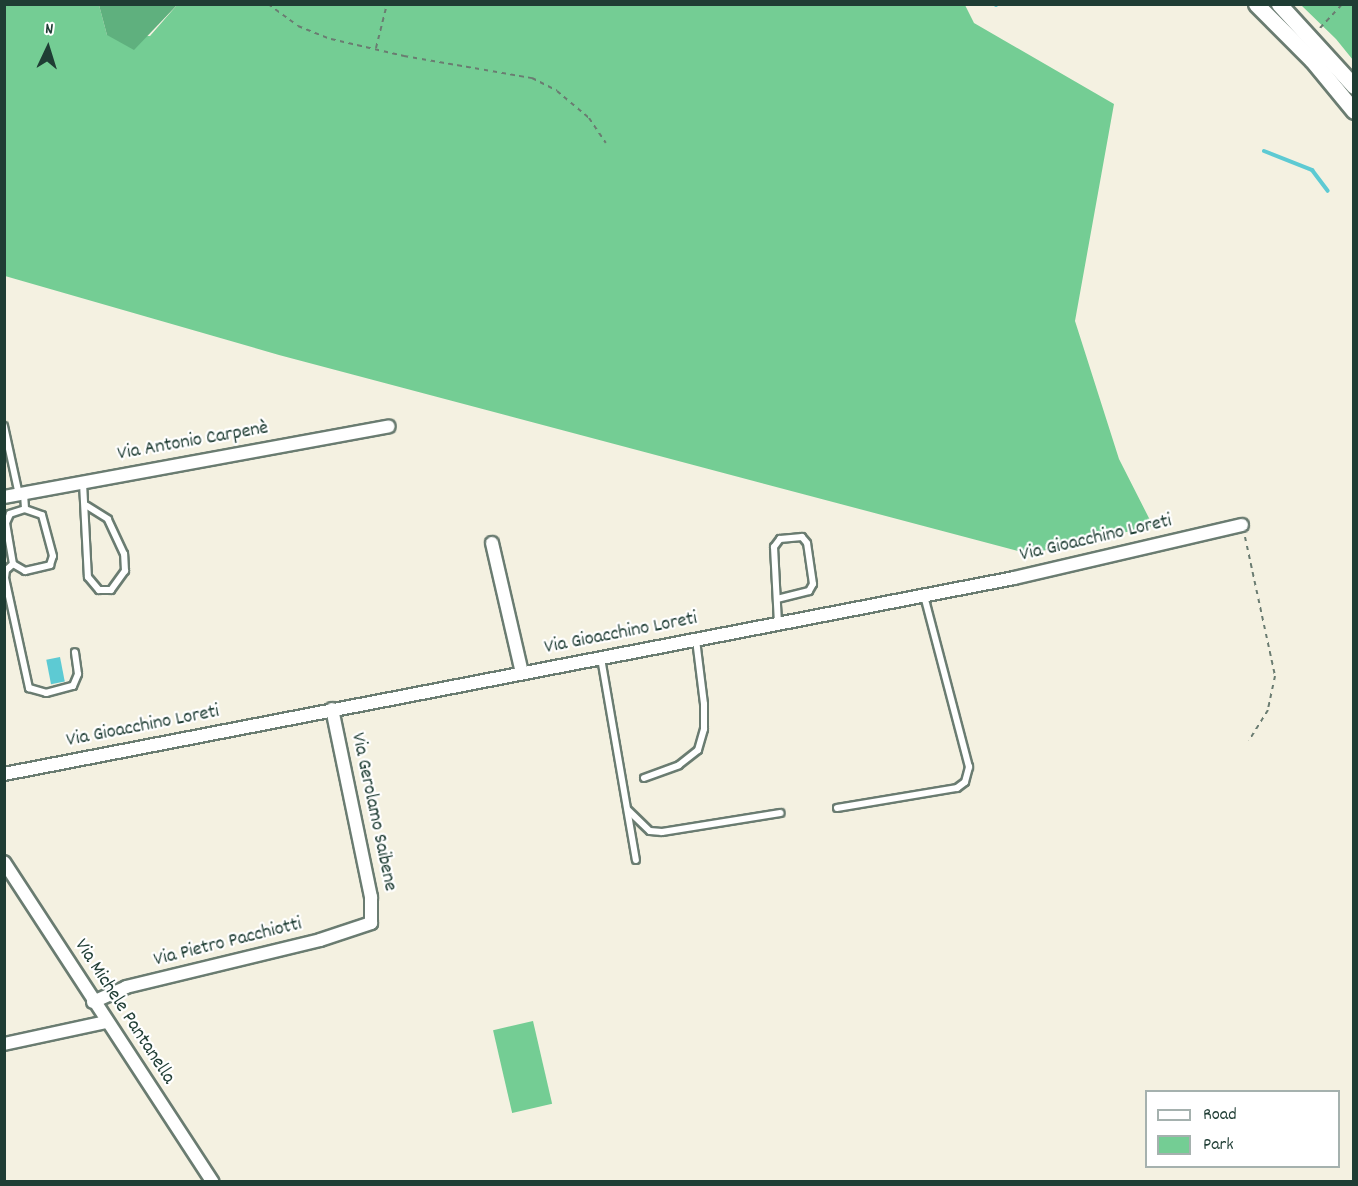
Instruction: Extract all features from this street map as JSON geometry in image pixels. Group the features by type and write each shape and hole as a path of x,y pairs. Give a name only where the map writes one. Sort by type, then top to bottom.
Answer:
{"street":[{"path":"1256,4 1312,60 1353,111"},
{"path":"1279,4 1353,86"},
{"name":"Via Antonio Carpenè","path":"4,497 389,426"},
{"name":"Via Gioacchino Loreti","path":"4,774 924,596 1242,525"},
{"path":"492,543 522,673"},
{"name":"Via Gerolamo Saibene","path":"332,709 371,897 371,923"},
{"name":"Via Michele Pantanella","path":"4,862 106,1022 213,1182"},
{"name":"Via Pietro Pacchiotti","path":"93,1002 126,987 320,940 371,923"},
{"path":"4,1044 106,1022"}],"lane":[{"path":"4,426 26,509"},
{"path":"83,483 87,506 84,534 88,577 99,590 111,590 125,571 124,554 108,519 87,506"},
{"path":"26,509 42,515 53,559 44,568 25,571 13,564 6,519 13,512 26,509"},
{"path":"777,599 809,591 813,584 807,543 802,537 780,539 774,547 778,624"},
{"path":"13,564 6,570 5,578 29,688 46,693 73,686 78,674 75,652"},
{"path":"837,808 957,788 965,782 969,767 924,596"},
{"path":"644,778 680,765 698,750 704,729 696,640"},
{"path":"601,658 636,860"},
{"path":"627,809 650,831 662,832 780,813"}],"path":[{"path":"268,4 308,30 376,48 532,78 556,91 589,118 606,143"},
{"path":"376,48 387,4"},
{"path":"1320,28 1342,4"},
{"path":"1242,525 1275,676 1268,710 1248,740"}],"green space":[{"path":"99,4 177,5 134,50 107,35"},
{"path":"4,5 99,5 107,35 150,36 177,5 965,5 974,23 1114,104 1075,321 1119,459 1153,526 1029,554 279,355 5,276"},
{"path":"1301,5 1353,5 1353,60 1336,39"},
{"path":"533,1021 552,1104 512,1113 493,1030"}],"water":[{"path":"60,657 65,682 51,684 46,660"}],"waterway":[{"path":"1264,151 1312,170 1328,191"}]}
